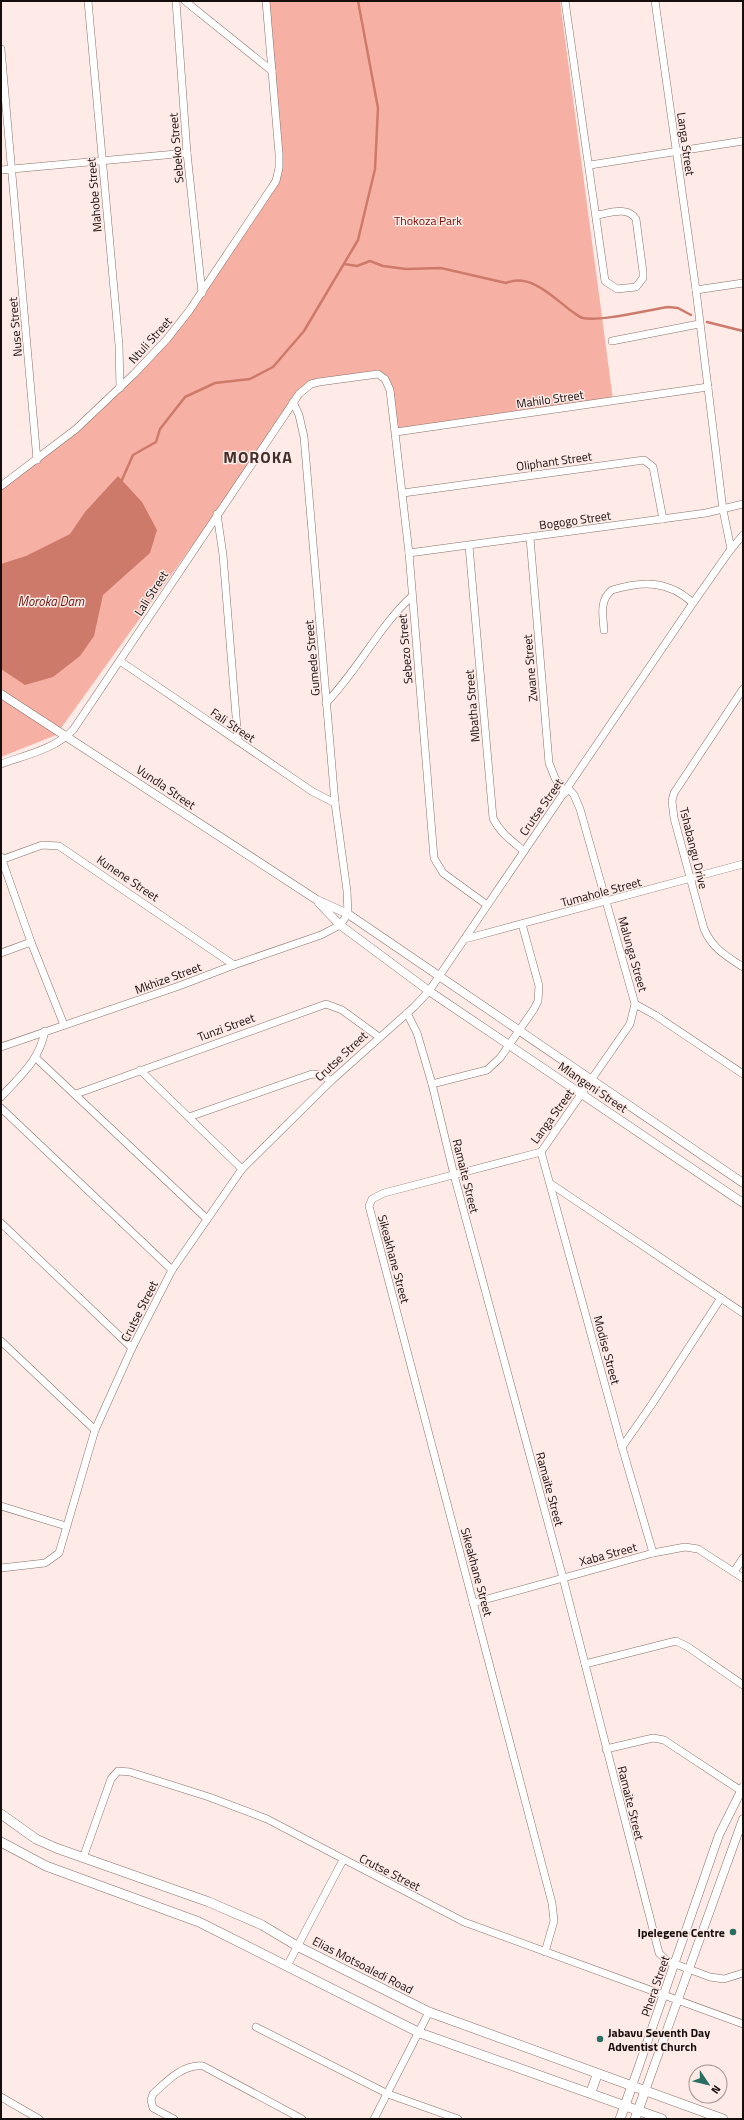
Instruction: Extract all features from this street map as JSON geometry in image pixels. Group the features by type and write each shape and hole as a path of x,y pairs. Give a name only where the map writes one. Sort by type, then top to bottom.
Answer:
{"main road":[{"name":"Elias Motsoaledi Road","path":"1,1814 36,1839 83,1858 209,1902 262,1925 297,1946 430,2012 597,2075 723,2119"},
{"path":"1,1842 54,1869 200,1922 420,2033 591,2092 662,2119"},
{"path":"591,2092 597,2075"},
{"name":"Phera Street","path":"620,2119 632,2086"},
{"path":"635,2119 645,2091"}],"street":[{"name":"Mahobe Street","path":"88,1 119,345 120,388"},
{"name":"Sebeko Street","path":"176,1 187,153 202,292"},
{"path":"185,1 272,71"},
{"path":"266,1 272,71"},
{"path":"566,1 605,281 617,289 636,287 643,278 636,219 626,211 597,215"},
{"name":"Langa Street","path":"655,1 675,151 696,290 723,510 731,549"},
{"name":"Nuse Street","path":"1,49 37,460"},
{"name":"Ntuli Street","path":"1,486 76,429 120,388 180,324 271,190 278,174 279,154 272,71"},
{"path":"590,165 743,141"},
{"path":"1,170 187,153"},
{"path":"696,290 743,283"},
{"path":"612,341 699,324"},
{"name":"Lali Street","path":"1,764 47,747 66,737 120,661 293,402 305,388 319,382 375,374"},
{"name":"Sebezo Street","path":"375,374 383,377 389,385 396,432 409,553 411,597 434,858 443,873 488,905"},
{"name":"Mahilo Street","path":"396,432 708,387"},
{"name":"Gumede Street","path":"293,402 299,415 304,437 335,804 347,891 348,914"},
{"name":"Oliphant Street","path":"403,493 644,460 653,467 663,519"},
{"name":"Bogogo Street","path":"409,553 663,519 723,510 743,504"},
{"path":"217,514 223,555 238,742"},
{"name":"Crutse Street","path":"1,1568 45,1563 59,1553 95,1430 132,1348 172,1270 242,1169 331,1080 379,1036 408,1013 430,991 693,603 731,549 743,535"},
{"name":"Zwane Street","path":"530,538 549,763 555,778 566,790"},
{"name":"Mbatha Street","path":"469,546 493,818 500,831 524,851"},
{"path":"604,630 603,603 607,594 612,590 654,584 662,585 676,590 693,603"},
{"path":"326,703 390,621 411,597"},
{"name":"Fali Street","path":"120,661 313,792 335,804"},
{"name":"Tshabangu Drive","path":"743,689 679,783 672,801 674,818 690,879 709,942 717,950 743,967"},
{"name":"Vundla Street","path":"1,694 317,900 348,914 439,978"},
{"name":"Malunga Street","path":"566,790 574,795 580,809 635,1004 655,1015 743,1074"},
{"name":"Kunene Street","path":"1,859 42,845 59,846 234,965"},
{"path":"1,859 31,942 64,1025"},
{"name":"Tumahole Street","path":"465,939 607,902 743,864"},
{"name":"Vundla Street","path":"317,900 340,925 430,991"},
{"path":"340,925 348,914"},
{"path":"432,1084 487,1070 494,1065 534,1009 540,994 522,924"},
{"name":"Mkhize Street","path":"1,1047 179,986 321,935 340,925"},
{"path":"1,953 31,942"},
{"name":"Mlangeni Street","path":"439,978 520,1030 743,1183"},
{"name":"Mlangeni Street","path":"430,991 743,1203"},
{"name":"Tunzi Street","path":"76,1094 326,1004 342,1010 379,1036"},
{"name":"Langa Street","path":"372,1199 384,1193 541,1152 630,1024 635,1004"},
{"name":"Ramaite Street","path":"408,1013 417,1033 432,1084 454,1175 563,1578 658,1948 664,1959 710,1977 720,1979 730,1978 743,1973"},
{"path":"1,1097 36,1058 41,1050 45,1031"},
{"path":"36,1058 76,1094 207,1219"},
{"path":"140,1070 242,1169"},
{"path":"189,1117 312,1074 322,1074 331,1080"},
{"path":"1,1108 172,1270"},
{"name":"Modise Street","path":"541,1152 552,1184 622,1446 653,1553"},
{"path":"552,1184 743,1313"},
{"name":"Sikeakhane Street","path":"372,1199 369,1206 370,1213 554,1912 553,1928 545,1952"},
{"path":"1,1223 132,1348"},
{"path":"622,1446 652,1404 721,1298"},
{"path":"1,1341 95,1430"},
{"path":"1,1506 66,1526"},
{"name":"Xaba Street","path":"473,1603 653,1553 692,1547 706,1554 743,1578"},
{"path":"734,1572 743,1558"},
{"path":"585,1664 676,1641 688,1647 743,1685"},
{"path":"606,1749 653,1738 664,1740 742,1790"},
{"name":"Crutse Street","path":"83,1858 110,1779 118,1771 122,1770 242,1809 266,1819 464,1922 743,2024"},
{"name":"Phera Street","path":"632,2086 665,1995 719,1835 742,1790"},
{"path":"645,2091 743,1819"},
{"path":"287,1966 343,1860"},
{"path":"374,2119 430,2012"},
{"path":"256,2027 388,2094 458,2119"},
{"path":"174,2119 154,2108 151,2100 153,2094 181,2071 192,2065 203,2066 302,2119"},
{"path":"1,2097 40,2119"}],"green space":[{"name":"Thokoza Park","path":"262,1 560,1 613,400 399,430 382,376 310,382 56,735 1,757 1,485 44,455 99,405 176,325 271,186 278,160"}],"water":[{"name":"Moroka Dam","path":"118,476 142,502 157,530 150,553 103,595 94,636 80,656 53,677 25,685 1,669 1,564 26,556 70,534 85,512"}],"waterway":[{"path":"121,482 133,455 156,442 160,429 185,397 215,383 250,379 273,367 304,331 358,240 375,169 378,108 358,1"},
{"path":"344,264 357,266 370,261 383,266 406,269 441,268 506,283 524,281 532,283 548,293 578,316 583,318 590,319 612,317 668,307 678,308 691,315"},
{"path":"707,322 743,331"}],"place":[{"name":"Ipelegene Centre","path":"733,1932"},
{"name":"Jabavu Seventh Day Adventist Church","path":"600,2039"}],"district":[{"name":"MOROKA","path":"258,457"}]}
